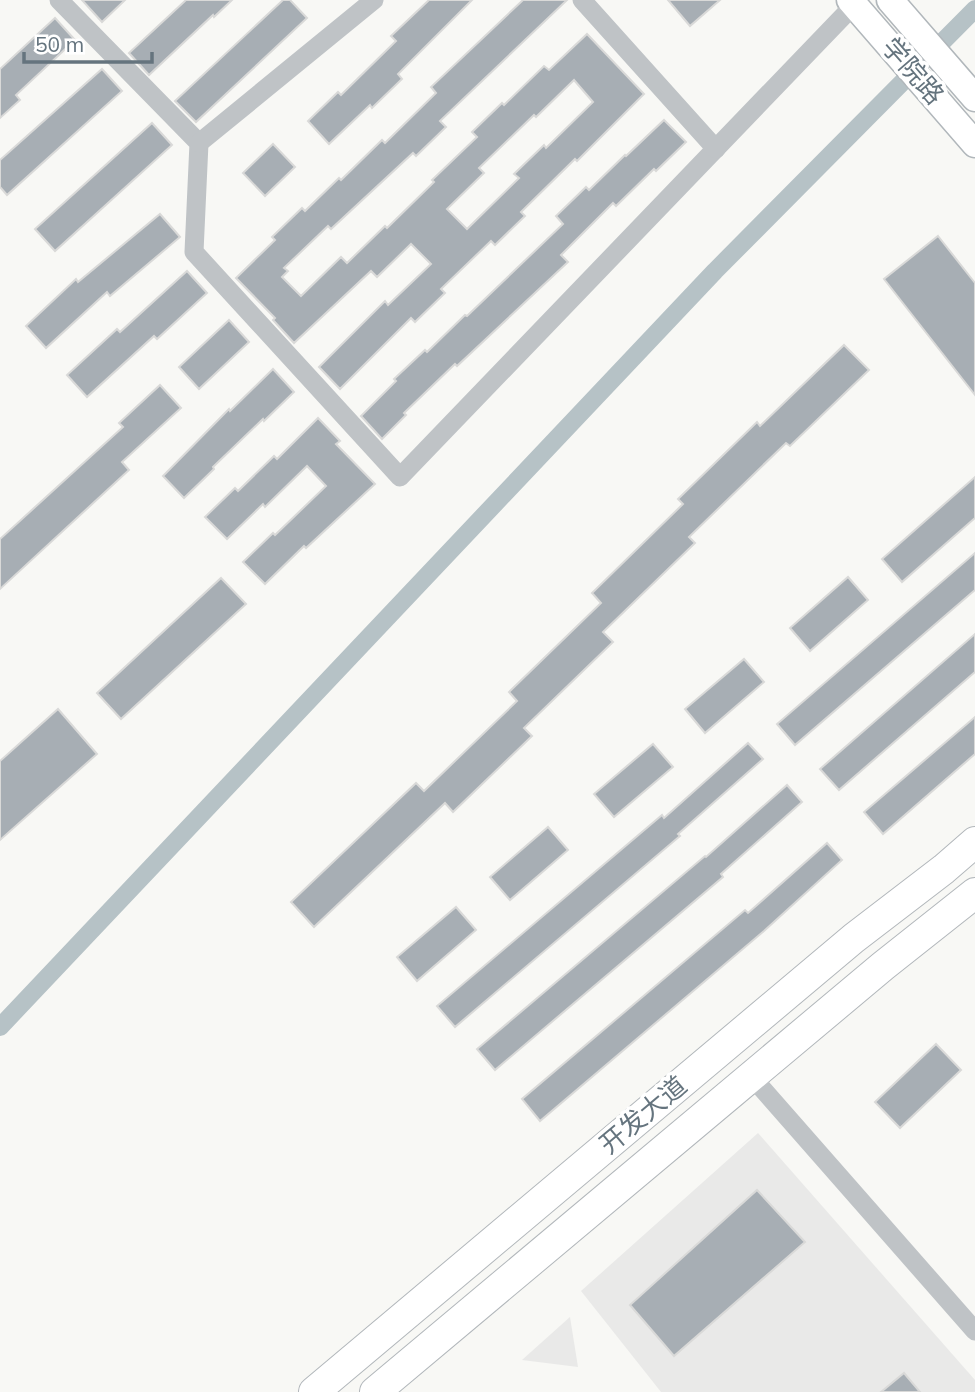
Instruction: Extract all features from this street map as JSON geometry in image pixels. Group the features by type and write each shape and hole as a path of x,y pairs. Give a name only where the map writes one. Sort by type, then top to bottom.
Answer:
{"main road":[{"name":"学院路","path":"890,0 974,97"},
{"name":"学院路","path":"852,3 975,144"},
{"name":"开发大道","path":"314,1392 854,937 975,842"},
{"name":"开发大道","path":"375,1392 883,966 975,893"}],"street":[{"path":"59,0 199,144 194,252 400,477 716,149 852,3"},
{"path":"199,144 374,0"},
{"path":"582,0 716,149"},
{"path":"752,1077 975,1331"}],"shaded area":[{"path":"758,1133 975,1380 975,1392 661,1392 581,1291"},
{"path":"570,1317 578,1367 522,1360"}],"building":[{"path":"82,0 125,0 102,22"},
{"path":"186,0 232,0 149,75 129,53"},
{"path":"283,0 290,0 307,18 196,122 175,101"},
{"path":"429,0 472,0 398,74 402,79 329,144 308,121 338,92 341,95 396,41 391,36"},
{"path":"523,0 567,0 440,121 446,127 416,156 413,153 331,229 328,226 284,268 288,271 282,277 301,296 341,257 347,263 385,226 387,228 477,137 472,132 544,66 549,70 587,34 644,94 521,212 525,216 495,245 491,241 441,289 445,293 415,322 411,318 340,389 319,367 385,301 388,305 431,264 411,244 377,277 371,271 294,343 273,320 275,318 236,278 275,240 272,237 302,208 305,211 382,140 385,143 436,93 431,87","holes":["574,80 593,102 546,148 544,145 514,174 519,178 467,229 447,209 484,173 479,168"]},
{"path":"668,0 720,0 690,26"},
{"path":"55,18 75,40 16,95 20,100 0,118 0,69"},
{"path":"102,69 122,91 7,195 0,187 0,160"},
{"path":"664,120 686,142 616,206 613,203 561,255 568,262 457,366 455,364 404,413 406,415 382,439 361,416 396,381 394,379 467,316 563,224 556,216 586,187 589,190"},
{"path":"152,123 172,145 55,251 35,229"},
{"path":"273,144 295,167 265,196 243,173"},
{"path":"160,214 180,237 110,296 107,292 46,348 26,326 76,279 78,282"},
{"path":"938,236 975,283 975,395 884,279"},
{"path":"187,271 207,293 157,339 154,336 87,397 67,375 117,329 120,332"},
{"path":"229,320 249,342 199,389 179,367"},
{"path":"844,345 869,370 790,446 786,443 689,537 695,543 603,632 613,642 524,728 532,736 453,812 445,803 314,927 291,902 416,783 424,791 517,701 509,692 601,603 592,593 683,504 678,499 757,422 760,426"},
{"path":"273,369 294,392 213,467 184,498 163,476"},
{"path":"160,385 181,408 122,462 129,470 0,589 0,539 123,427 119,423"},
{"path":"318,418 340,441 336,444 375,484 265,584 243,562 326,486 307,466 227,539 205,517 235,488 238,491 274,456 277,459"},
{"path":"975,477 975,518 902,582 882,559"},
{"path":"975,553 975,590 795,745 777,724"},
{"path":"848,577 868,600 810,651 790,628"},
{"path":"221,578 246,604 121,719 97,693"},
{"path":"975,634 975,672 839,790 820,769"},
{"path":"744,659 764,682 705,733 685,709"},
{"path":"58,709 97,754 0,840 0,761"},
{"path":"975,717 975,754 883,834 864,812"},
{"path":"748,743 763,759 678,834 680,836 455,1027 437,1006 662,815 664,818"},
{"path":"653,744 673,767 614,817 594,794"},
{"path":"787,785 802,802 721,874 723,877 495,1070 477,1049 706,857"},
{"path":"548,827 568,850 510,900 490,877"},
{"path":"827,843 842,860 764,931 540,1121 522,1099 745,910 748,913"},
{"path":"456,907 476,930 417,981 397,957"},
{"path":"936,1044 961,1070 900,1128 875,1102"},
{"path":"757,1190 805,1242 674,1356 630,1305"},
{"path":"904,1373 920,1392 881,1392"}],"waterway":[{"path":"0,1027 715,271 975,9"}]}
